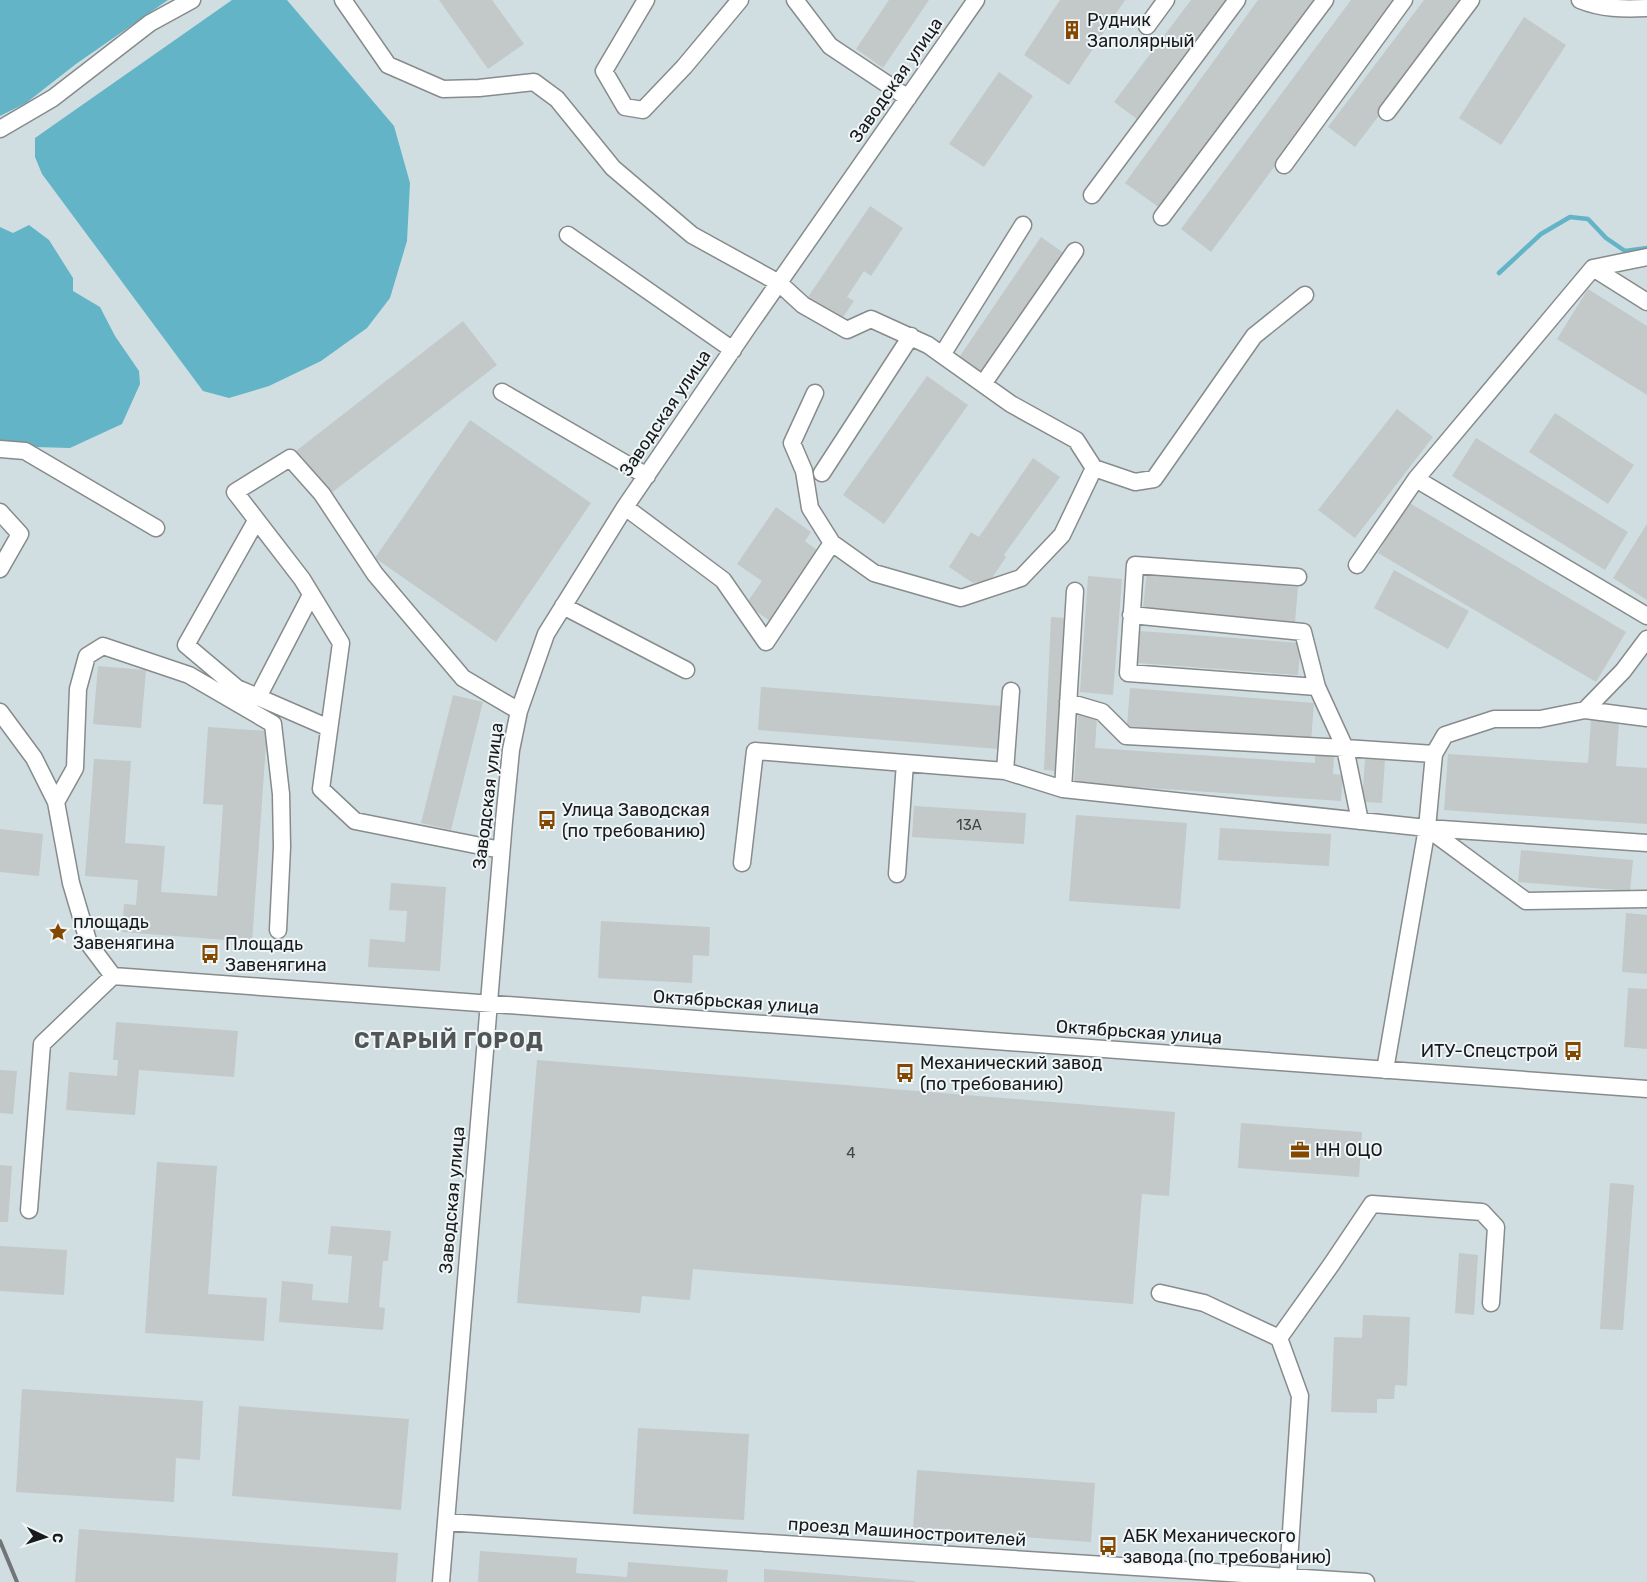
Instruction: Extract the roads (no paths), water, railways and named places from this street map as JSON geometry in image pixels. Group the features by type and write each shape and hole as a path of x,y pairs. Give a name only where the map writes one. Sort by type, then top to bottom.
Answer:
{"street":[{"path":"0,129 53,98 150,23 192,0"},
{"path":"343,0 388,65 443,89 479,88 534,82 557,99 613,168 692,235 779,283 803,305 847,330 871,319 928,345 1011,404 1076,440 1094,468 1135,482 1154,479 1254,336 1305,295"},
{"path":"646,0 604,71 625,107 643,110 684,67 740,0"},
{"path":"795,0 830,46 908,98"},
{"name":"Заводская улица","path":"441,1582 501,850 511,750 518,711 546,634 625,507 976,0"},
{"path":"1147,26 1166,0"},
{"path":"1092,195 1236,0"},
{"path":"1162,216 1325,0"},
{"path":"1284,164 1404,0"},
{"path":"1387,112 1471,0"},
{"path":"1580,0 1591,5 1620,10 1647,8"},
{"path":"942,355 1023,225"},
{"path":"568,235 733,350"},
{"path":"983,384 1075,251"},
{"path":"1357,565 1416,479 1593,268 1647,257"},
{"path":"1593,268 1647,302"},
{"path":"822,473 911,336"},
{"path":"502,392 647,476"},
{"path":"815,393 792,443 804,472 810,508 832,543 874,573 961,598 1021,578 1062,535 1094,468"},
{"path":"0,449 25,451 156,528"},
{"path":"501,850 355,821 321,789 341,643 302,579 235,492 290,458 322,494 375,574 463,678 518,711"},
{"path":"1416,479 1647,616"},
{"path":"625,507 723,580 766,642 832,543"},
{"path":"0,512 20,534 0,569"},
{"path":"256,521 186,645 237,688 329,728"},
{"path":"1298,577 1135,565 1128,672 1317,688"},
{"path":"1063,789 1075,591"},
{"path":"258,697 311,595"},
{"path":"563,606 686,670"},
{"path":"1131,615 1303,632 1317,688 1345,748 1360,821"},
{"path":"1585,710 1623,671 1647,639"},
{"path":"56,802 75,768 78,689 88,656 103,646 188,675 273,724 281,794 282,847 278,930"},
{"path":"1005,771 1011,691"},
{"path":"1068,702 1102,712 1126,736 1434,754"},
{"path":"1385,1070 1426,828 1434,754 1444,735 1494,719 1540,718 1585,710 1647,718"},
{"path":"0,712 34,758 56,802 71,883 89,944 113,976 42,1044 29,1210"},
{"path":"742,863 755,751 1005,771 1063,789 1426,828 1647,843"},
{"path":"898,874 905,763"},
{"path":"1426,828 1526,901 1647,899"},
{"name":"Октябрьская улица","path":"113,976 1647,1089"},
{"path":"1279,1338 1372,1204 1482,1212 1496,1227 1490,1304"},
{"path":"1160,1294 1204,1303 1279,1338 1300,1396 1288,1577"},
{"name":"проезд Машиностроителей","path":"446,1522 1366,1582"}],"water":[{"path":"0,0 168,0 76,64 26,103 0,116"},
{"path":"232,0 287,0 394,126 410,183 407,241 390,298 367,328 321,361 269,386 229,398 203,391 42,174 35,157 35,138"},
{"path":"29,225 49,240 73,278 73,291 100,307 115,336 139,371 140,384 122,424 70,448 0,446 0,227 13,233"}],"waterway":[{"path":"1499,273 1541,234 1570,217 1588,219 1606,238 1625,251 1647,248"}],"railway":[{"path":"0,1541 17,1582"}],"place":[{"name":"Рудник Заполярный","path":"1072,30"},
{"name":"Улица Заводская (по требованию)","path":"547,820"},
{"name":"площадь Завенягина","path":"58,932"},
{"name":"Площадь Завенягина","path":"210,954"},
{"name":"ИТУ-Спецстрой","path":"1573,1051"},
{"name":"Механический завод (по требованию)","path":"905,1073"},
{"name":"НН ОЦО","path":"1300,1150"},
{"name":"АБК Механического завода (по требованию)","path":"1108,1546"}],"district":[{"name":"СТАРЫЙ ГОРОД","path":"449,1040"}]}
